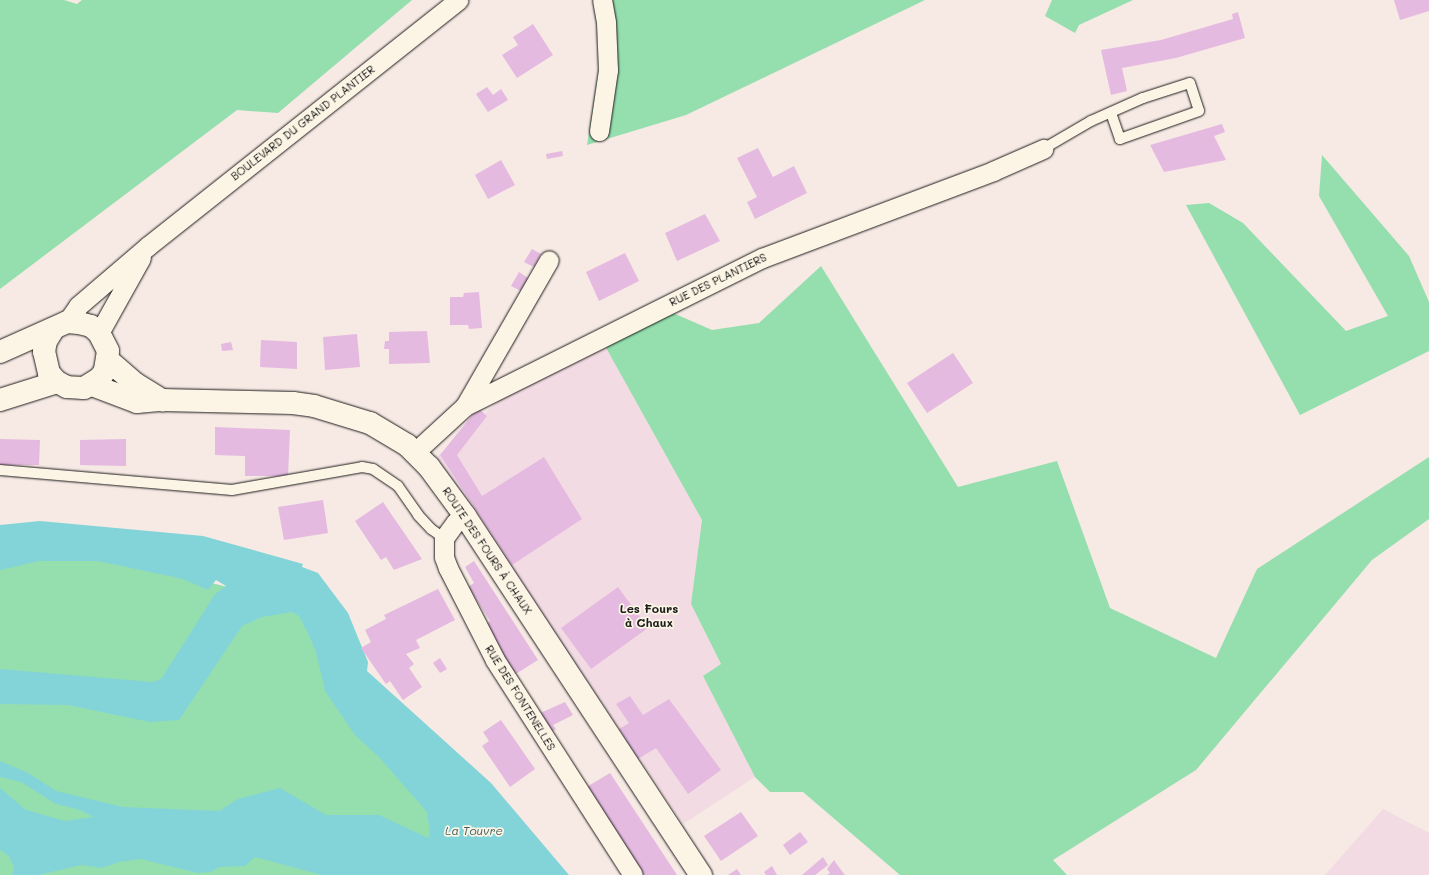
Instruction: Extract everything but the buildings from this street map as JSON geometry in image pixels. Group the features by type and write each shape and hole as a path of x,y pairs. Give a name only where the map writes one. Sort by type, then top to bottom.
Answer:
{"street":[{"name":"BOULEVARD DU GRAND PLANTIER","path":"60,326 78,306 148,246 458,0"},
{"path":"599,131 608,70 606,22 602,0"},
{"name":"RUE DES PLANTIERS","path":"416,452 465,406 762,258 993,171 1043,149"},
{"name":"BOULEVARD DU GRAND PLANTIER","path":"99,333 148,246"},
{"path":"465,406 549,260"},
{"path":"0,400 57,382 47,368 44,352 46,341 60,326"},
{"path":"0,352 34,335 60,326 90,326 99,333 108,351 108,360 105,371 92,385"},
{"path":"108,360 136,384 162,400"},
{"name":"ROUTE DES FOURS À CHAUX","path":"57,382 76,389 92,385 137,402 162,400 293,403 332,410 370,423 398,438 416,452 465,516 701,875"},
{"path":"444,538 455,523 465,516"},
{"name":"RUE DES FONTENELLES","path":"444,538 444,558 448,568 495,660 633,875"}],"lane":[{"path":"1043,149 1111,113 1190,83 1199,111 1120,139 1111,113"},
{"path":"0,470 232,490 362,467 373,469 398,486 418,515 431,529 444,538"}],"shaded area":[{"path":"605,346 702,520 691,604 721,664 703,676 755,777 683,824 437,457 512,389"},
{"path":"1383,809 1429,833 1429,875 1325,875"}],"green space":[{"path":"0,0 64,0 77,4 82,0 412,0 278,113 237,110 0,289"},
{"path":"594,0 925,0 686,115 587,145 600,60"},
{"path":"1052,0 1133,0 1079,25 1075,33 1045,16"},
{"path":"1322,155 1409,256 1429,302 1429,351 1300,415 1186,205 1209,203 1243,223 1346,331 1388,316 1319,196"},
{"path":"821,266 958,487 1057,461 1110,608 1216,658 1257,569 1429,457 1429,519 1372,560 1196,770 1053,860 1067,875 900,875 803,792 770,792 755,777 703,676 721,664 691,604 702,520 605,346 673,313 712,330 759,323"},
{"path":"70,549 303,605 543,875 0,875 0,553"}],"water":[{"name":"La Touvre","path":"40,521 203,536 303,564 302,567 318,573 348,613 368,662 367,671 491,783 569,875 322,875 255,857 245,866 219,867 211,872 198,873 140,859 119,862 102,868 81,865 39,875 12,875 14,867 9,856 0,850 0,788 26,810 65,821 94,817 80,810 56,804 21,782 0,777 0,761 28,773 56,791 123,807 219,811 238,799 280,788 326,815 379,815 428,838 430,834 427,812 379,757 355,735 325,691 316,652 299,616 292,612 262,617 242,626 179,720 150,722 68,705 0,704 0,669 153,682 162,678 215,594 226,586 216,580 208,590 183,579 98,561 39,561 0,570 0,525"}],"district":[{"name":"Les Fours à Chaux","path":"649,616"}]}
